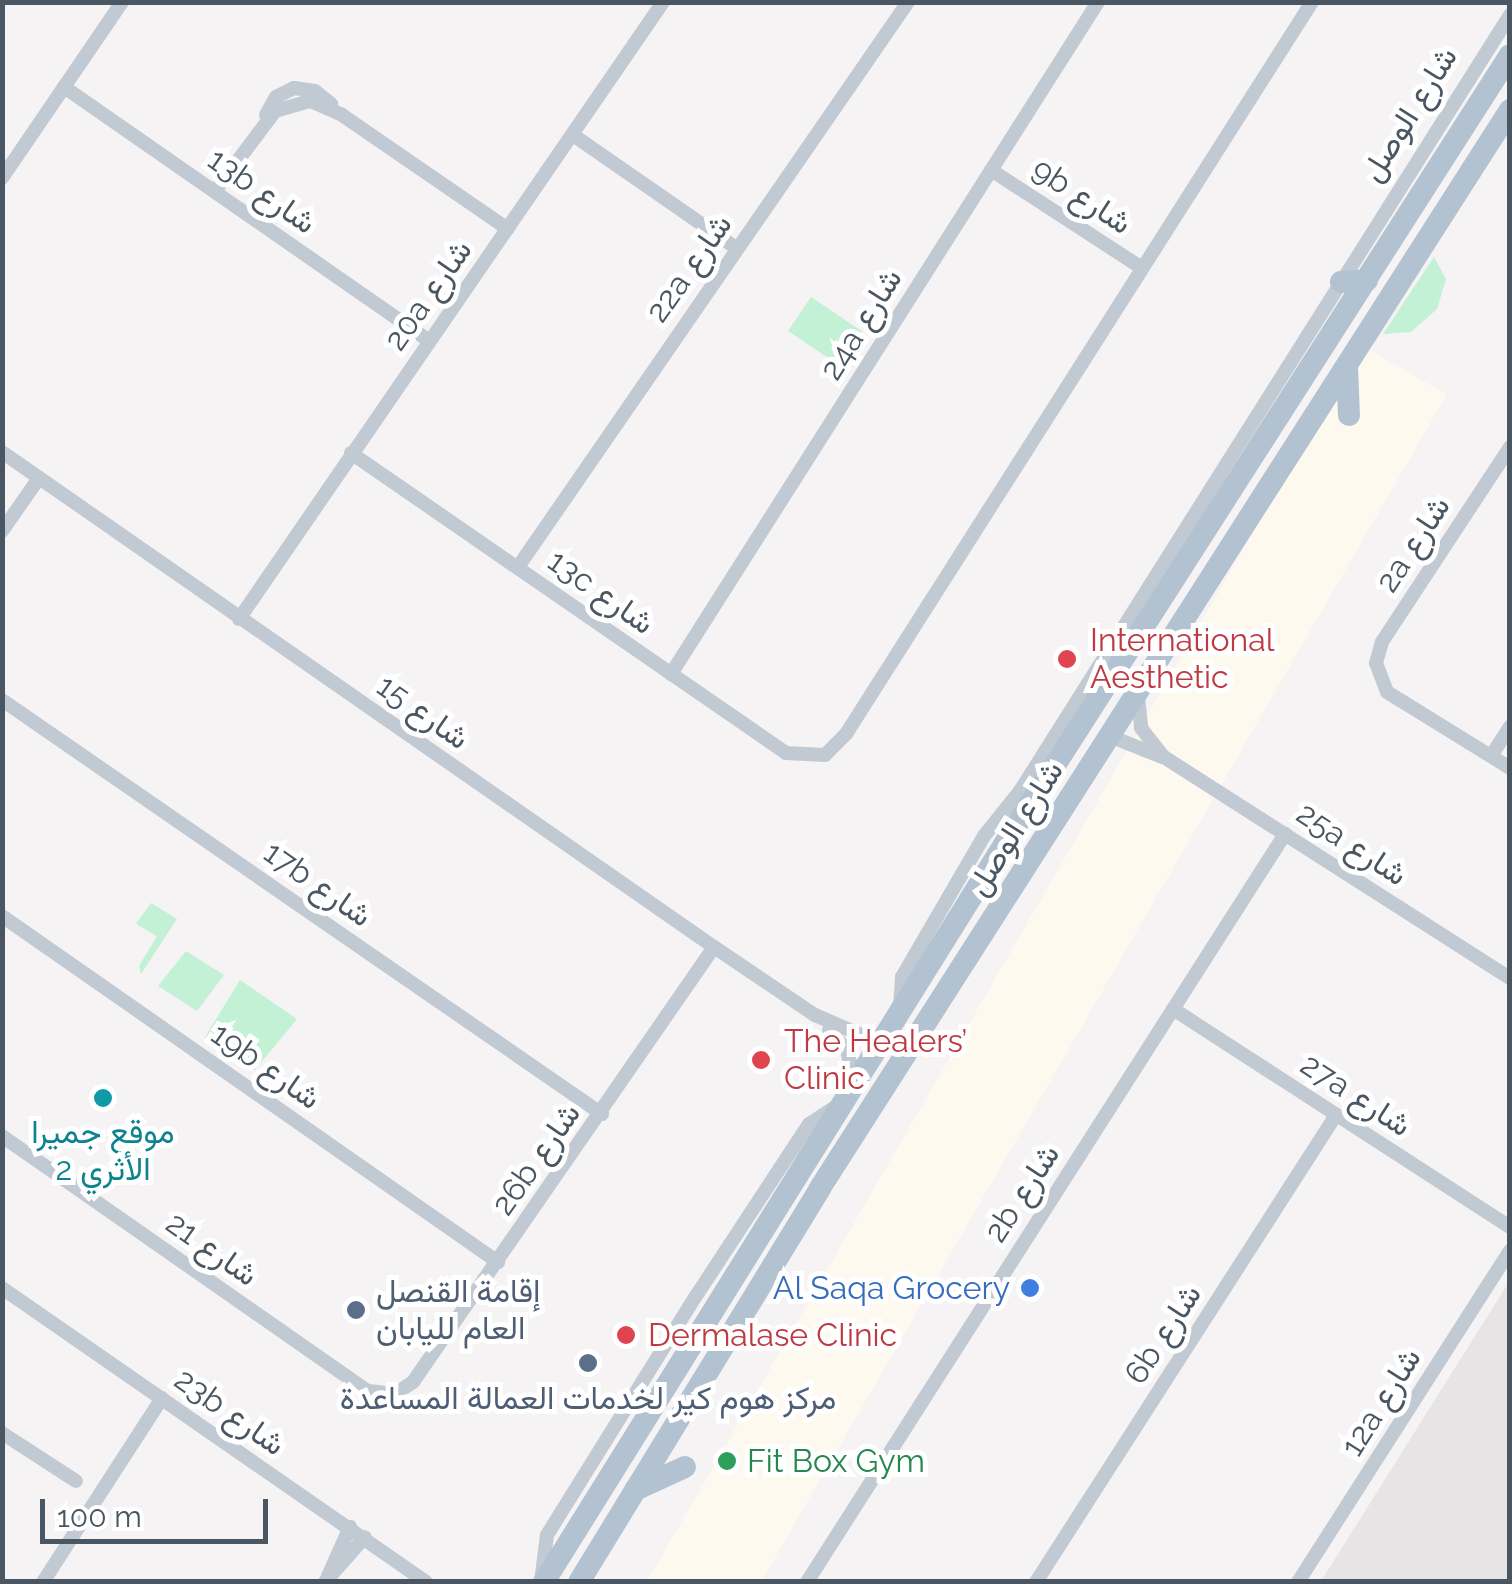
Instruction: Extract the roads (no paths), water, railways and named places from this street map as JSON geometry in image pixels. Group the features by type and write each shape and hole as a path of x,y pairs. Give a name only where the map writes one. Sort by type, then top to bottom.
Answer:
{"main road":[{"name":"شارع الوصل","path":"543,1582 880,1044 1510,55"},
{"name":"شارع الوصل","path":"579,1582 820,1188 1510,110"},
{"path":"1341,282 1366,280"},
{"path":"1347,368 1350,415"},
{"path":"1218,570 1244,564"},
{"path":"1112,737 1108,714 1172,611 1180,578"},
{"path":"820,1188 883,1074 880,1044"},
{"path":"632,1492 684,1467"}],"street":[{"path":"2,178 122,2"},
{"name":"22a شارع","path":"518,566 908,2"},
{"name":"24a شارع","path":"671,674 1098,2"},
{"path":"1142,268 1312,2"},
{"name":"20a شارع","path":"239,619 663,3"},
{"name":"شارع الوصل","path":"900,1013 902,977 984,836 1020,791 1510,15"},
{"name":"13b شارع","path":"64,87 429,341"},
{"path":"214,191 263,122 281,106 303,100 342,115 508,228"},
{"path":"1485,149 1510,125"},
{"path":"573,135 736,248"},
{"name":"9b شارع","path":"991,170 1142,268"},
{"name":"13c شارع","path":"352,454 786,753 825,755 846,734 1142,268"},
{"name":"2a شارع","path":"1490,756 1387,692 1377,675 1382,642 1510,448"},
{"name":"شارع 15","path":"2,452 714,948 815,1015 880,1044"},
{"path":"2,530 40,478"},
{"name":"25a شارع","path":"1138,694 1141,728 1164,758"},
{"name":"17b شارع","path":"2,700 602,1114"},
{"path":"1510,727 1490,756 1510,768"},
{"name":"25a شارع","path":"1112,737 1164,758 1510,978"},
{"name":"2b شارع","path":"807,1582 1285,834"},
{"name":"19b شارع","path":"2,916 498,1262"},
{"name":"26b شارع","path":"395,1394 413,1382 714,948"},
{"name":"27a شارع","path":"1173,1009 1510,1228"},
{"name":"شارع 15","path":"815,1015 847,1050 850,1093"},
{"name":"6b شارع","path":"1036,1582 1336,1115"},
{"name":"شارع 21","path":"2,1136 368,1390 395,1394"},
{"name":"12a شارع","path":"1298,1582 1510,1252"},
{"name":"23b شارع","path":"2,1288 426,1582"},
{"path":"43,1582 162,1398"},
{"path":"2,1433 76,1481"},
{"path":"350,1527 325,1582 365,1537"}],"place":[{"name":"International Aesthetic","path":"1067,659"},
{"name":"The Healers’ Clinic","path":"761,1060"},
{"name":"موقع جميرا 2 الأثري","path":"103,1098"},
{"name":"Al Saqa Grocery","path":"1030,1288"},
{"name":"إقامة القنصل العام لليابان","path":"356,1310"},
{"name":"Dermalase Clinic","path":"626,1335"},
{"name":"مركز هوم كير لخدمات العمالة المساعدة","path":"588,1363"},
{"name":"Fit Box Gym","path":"727,1461"}]}
